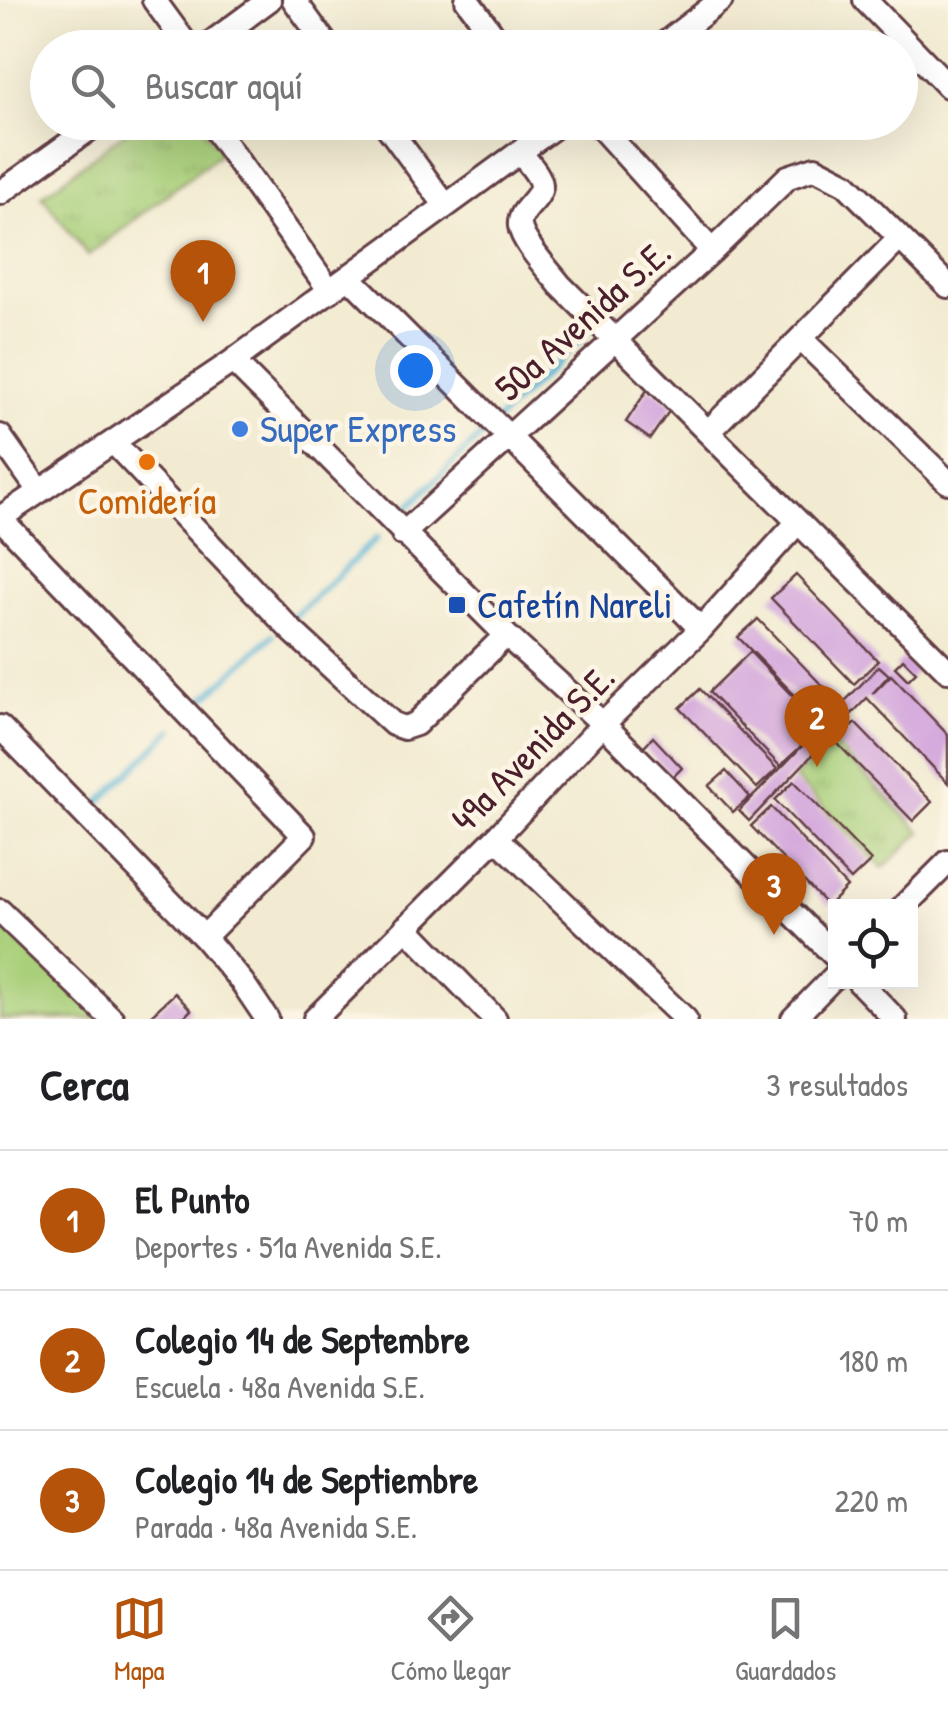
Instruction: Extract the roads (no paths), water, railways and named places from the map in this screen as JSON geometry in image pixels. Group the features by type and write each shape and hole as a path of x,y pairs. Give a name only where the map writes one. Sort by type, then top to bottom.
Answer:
{"street":[{"path":"154,0 176,30"},
{"path":"229,30 270,0"},
{"path":"294,0 316,30"},
{"path":"467,0 490,30"},
{"path":"683,30 722,0"},
{"path":"864,0 893,30"},
{"path":"918,55 948,86"},
{"path":"0,194 74,140"},
{"path":"224,140 339,284 500,428 701,628"},
{"path":"397,140 446,206"},
{"path":"204,937 304,836 0,518 233,360 537,140"},
{"path":"612,140 712,250"},
{"path":"520,152 541,184 523,213 520,226 526,240 560,284 948,670"},
{"name":"50a Avenida S.E.","path":"403,534 500,428 615,339 788,178 816,168 846,184 900,238"},
{"path":"708,432 900,238 948,286"},
{"path":"801,339 948,482"},
{"path":"233,360 403,534 603,724 828,949"},
{"path":"0,436 40,491"},
{"path":"112,442 290,629 392,724 404,728 416,724 506,635"},
{"name":"49a Avenida S.E.","path":"315,1019 701,628 798,522"},
{"path":"0,727 204,937 267,1019"},
{"path":"496,838 685,1019"},
{"path":"911,899 948,862"},
{"path":"0,910 112,1019"},
{"path":"406,928 495,1019"},
{"path":"793,1019 828,983"},
{"path":"867,989 895,1019"}],"waterway":[{"path":"408,507 587,333"},
{"path":"294,617 377,538"},
{"path":"205,698 272,636"},
{"path":"97,805 172,730"}],"place":[{"name":"El Punto","path":"203,322"},
{"name":"Super Express","path":"240,429"},
{"name":"Comidería","path":"147,462"},
{"name":"Cafetín Nareli","path":"457,605"},
{"name":"Colegio 14 de Septembre","path":"817,767"},
{"name":"Colegio 14 de Septiembre","path":"774,935"}]}
